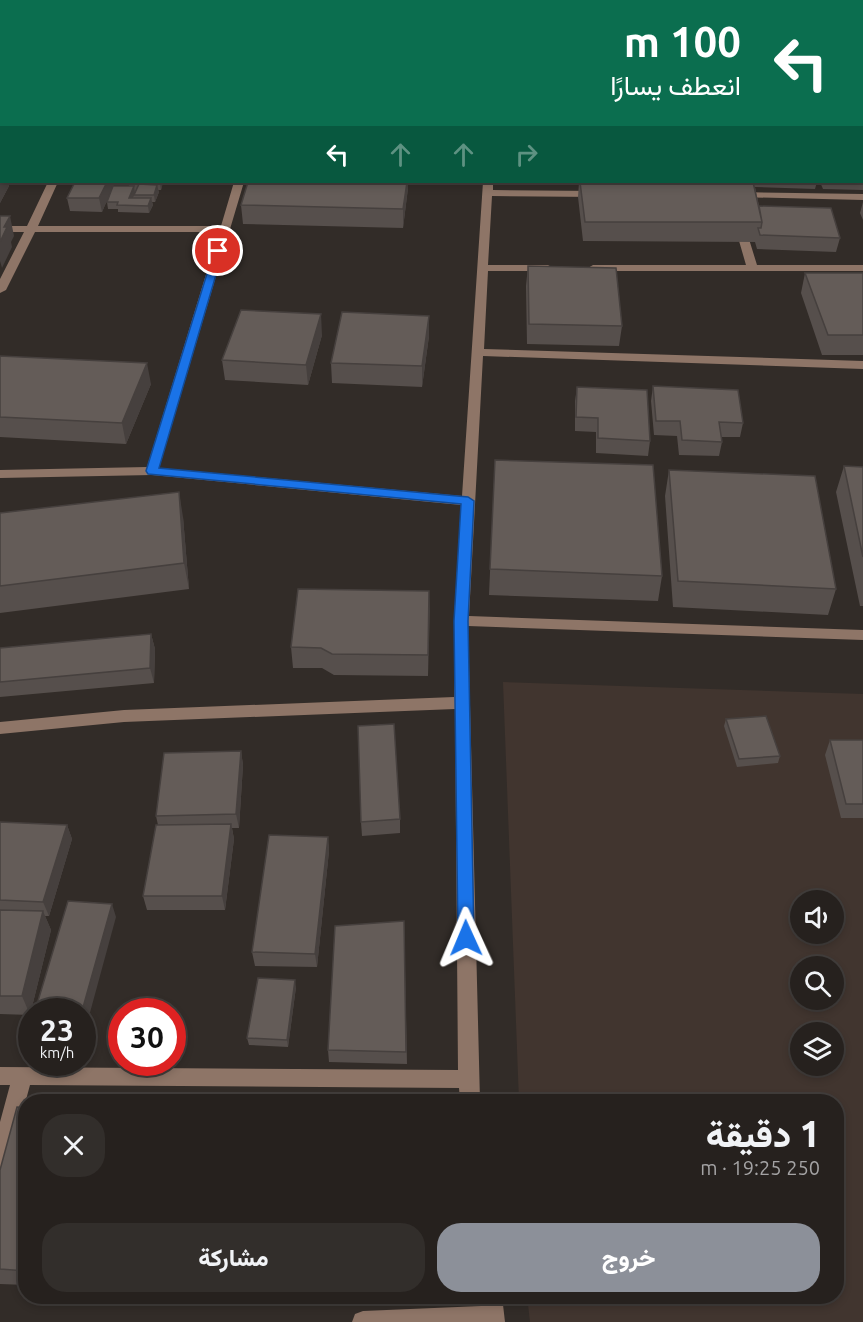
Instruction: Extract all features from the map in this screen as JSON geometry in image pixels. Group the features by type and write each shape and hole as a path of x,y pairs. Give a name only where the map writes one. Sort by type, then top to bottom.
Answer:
{"street":[{"path":"0,290 53,183"},
{"path":"152,471 239,183"},
{"path":"727,183 724,194 752,267"},
{"path":"469,1094 461,621 488,187 614,194"},
{"path":"724,194 863,196"},
{"path":"0,229 225,229"},
{"path":"482,268 863,268"},
{"path":"477,352 863,365"},
{"path":"0,474 152,471 468,501"},
{"path":"461,621 863,635"},
{"path":"0,728 124,716 462,704"},
{"path":"0,1076 22,1078 468,1079"},
{"path":"0,1159 22,1078"},
{"path":"363,1322 493,1311"}],"shaded area":[{"path":"503,682 863,694 863,1322 530,1322 528,1304 844,1304 844,1094 519,1094"}],"building":[{"path":"74,183 106,183 99,198 67,198"},
{"path":"248,183 407,183 403,209 241,205"},
{"path":"580,183 753,183 762,222 585,222"},
{"path":"139,184 157,185 154,195 134,195"},
{"path":"113,186 134,186 129,198 151,198 148,206 117,205 118,202 107,202"},
{"path":"759,206 831,208 840,238 760,235 758,228 761,228 762,222"},
{"path":"0,216 10,216 0,242"},
{"path":"528,266 616,268 622,326 529,324"},
{"path":"805,273 863,273 863,335 828,335"},
{"path":"241,310 321,314 306,365 222,360"},
{"path":"342,312 429,316 422,366 331,363"},
{"path":"0,356 147,363 122,423 0,417"},
{"path":"653,386 738,390 743,423 719,422 722,442 682,440 680,421 656,421"},
{"path":"577,387 647,390 650,441 598,438 598,418 576,417"},
{"path":"495,460 653,465 662,576 490,569"},
{"path":"844,466 863,467 863,557"},
{"path":"669,470 815,476 836,589 678,581"},
{"path":"179,492 184,563 0,586 0,513"},
{"path":"298,589 429,591 428,655 332,654 321,648 291,647"},
{"path":"151,634 150,668 0,682 0,648"},
{"path":"766,716 780,756 739,759 726,719"},
{"path":"394,724 400,819 361,822 358,726"},
{"path":"830,740 863,740 863,804 846,804"},
{"path":"241,751 236,814 156,816 164,753"},
{"path":"0,822 67,825 43,902 0,900"},
{"path":"231,824 222,896 143,896 156,825"},
{"path":"269,835 328,837 315,954 252,952"},
{"path":"68,901 112,904 86,998 39,998"},
{"path":"0,910 43,911 22,996 0,996"},
{"path":"404,921 406,1052 328,1050 335,926"},
{"path":"258,978 295,980 287,1040 247,1038"},
{"path":"18,1107 18,1270 0,1269 0,1170"}],"route":[{"path":"218,251 152,471 468,501 461,621 466,938"}]}
